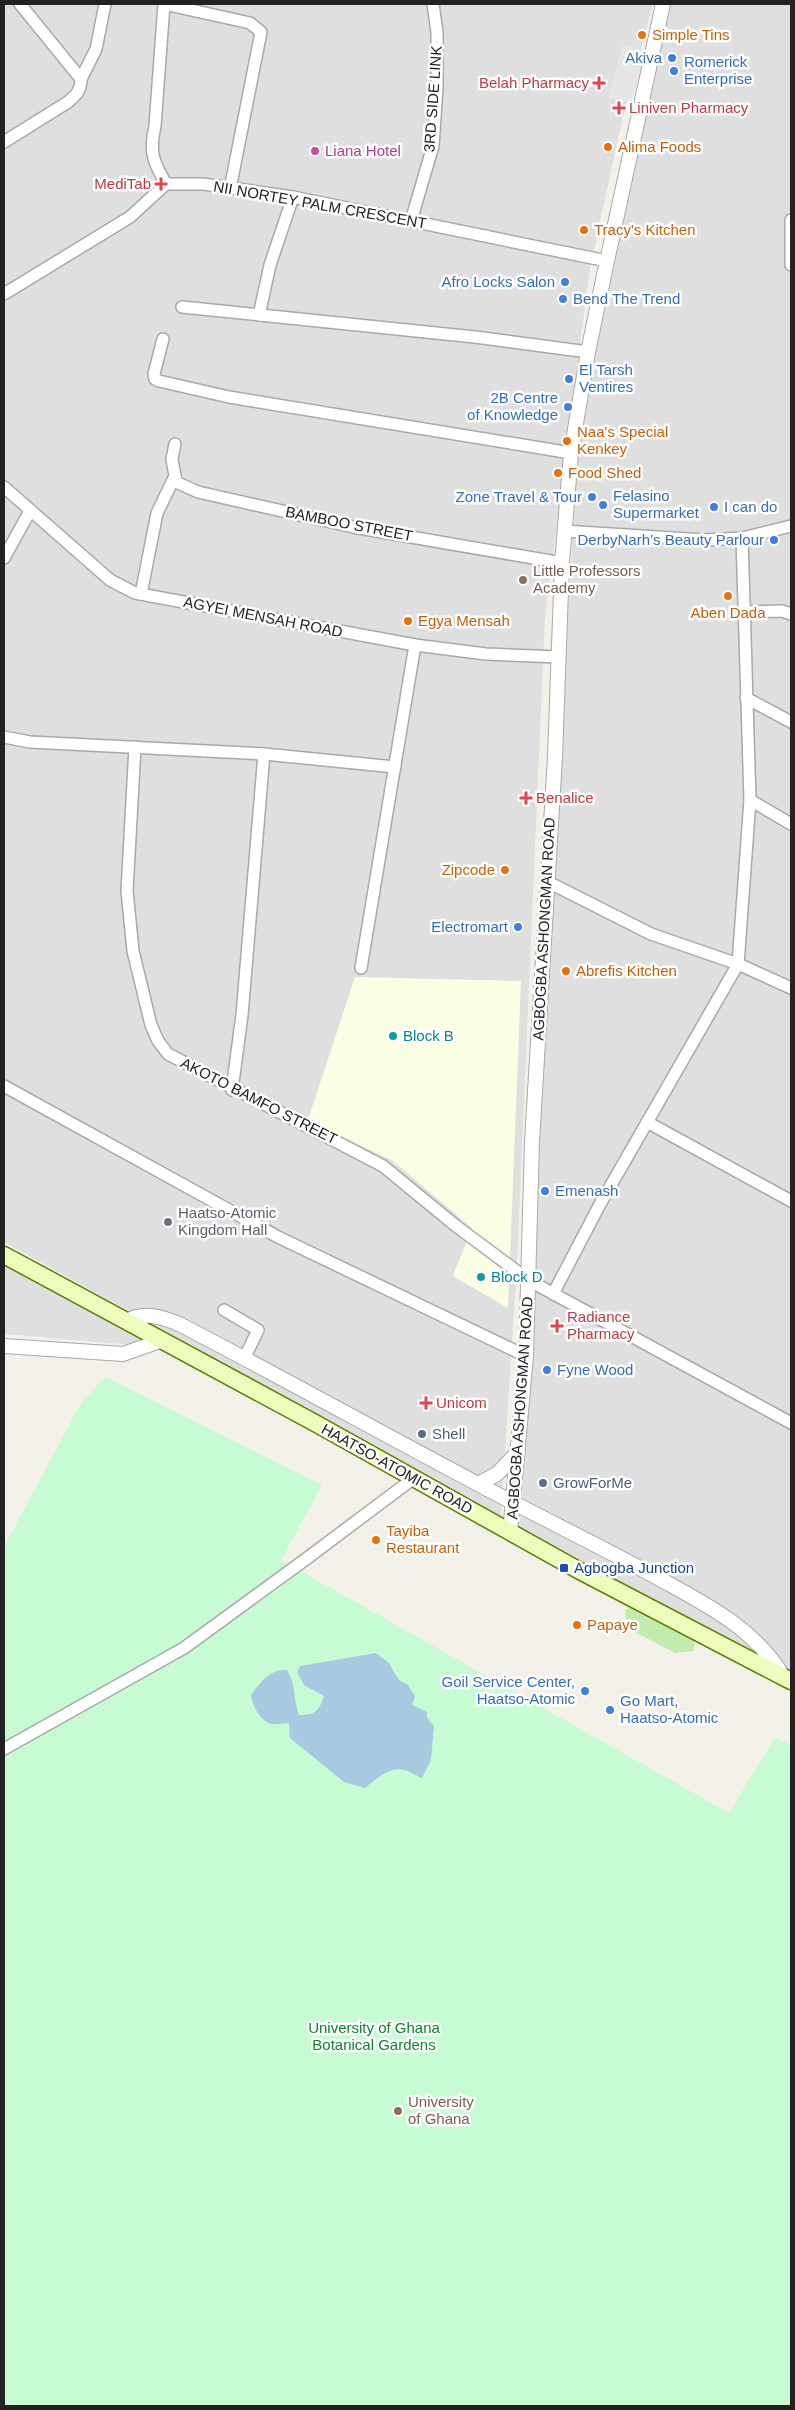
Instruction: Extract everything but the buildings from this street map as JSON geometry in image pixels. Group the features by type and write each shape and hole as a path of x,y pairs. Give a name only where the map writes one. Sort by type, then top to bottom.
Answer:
{"main road":[{"name":"HAATSO-ATOMIC ROAD","path":"4,1255 163,1340 510,1533 744,1658 787,1678"}],"street":[{"path":"20,4 81,80"},
{"path":"4,142 78,94 81,80 96,49 104,4"},
{"path":"4,294 130,217 166,184 152,154 164,4 250,23 262,32 230,188"},
{"name":"3RD SIDE LINK","path":"410,221 433,146 437,88 437,32 433,4"},
{"name":"AGBOGBA ASHONGMAN ROAD","path":"510,1533 526,1356 530,1282 532,1142 559,658 562,564 571,453 606,261 664,4"},
{"name":"NII NORTEY PALM CRESCENT","path":"166,184 189,183 293,197 606,261"},
{"path":"259,315 270,265 293,197"},
{"path":"791,220 791,265"},
{"path":"182,307 475,337 588,352"},
{"path":"163,338 154,374 155,379 159,381 229,397 571,453"},
{"path":"141,594 157,513 174,476 172,459 175,444"},
{"name":"BAMBOO STREET","path":"174,476 176,482 198,492 353,527 562,564"},
{"name":"AGYEI MENSAH ROAD","path":"4,487 110,580 141,594 415,645 486,654 559,658"},
{"path":"4,558 30,511"},
{"path":"564,531 704,540 742,538 791,526"},
{"path":"553,1294 599,1206 738,964 750,800 742,538"},
{"path":"744,612 782,611 791,614"},
{"path":"361,968 415,645"},
{"path":"746,698 791,722"},
{"path":"4,737 30,742 264,754 395,767"},
{"name":"AKOTO BAMFO STREET","path":"135,748 127,891 133,951 151,1025 158,1041 168,1054 232,1090 382,1166 456,1226 530,1282 791,1423"},
{"path":"232,1090 242,1015 264,754"},
{"path":"750,800 791,824"},
{"path":"546,881 651,934 738,964 791,988"},
{"path":"4,1086 278,1238 526,1356"},
{"path":"647,1122 791,1201"},
{"path":"224,1310 258,1330 244,1358"},
{"path":"127,1321 135,1316 145,1315 165,1318 244,1358 513,1503 626,1560 721,1613 755,1640 787,1678"},
{"path":"4,1346 124,1354 163,1340"},
{"path":"478,1484 497,1474 518,1452"},
{"path":"4,1749 184,1648 306,1560 414,1478"}],"shaded area":[{"path":"4,4 653,4 624,111 590,268 545,616 517,1263 501,1516 4,1242"},
{"path":"662,4 791,4 791,1676 510,1533 530,1250 582,385"},
{"path":"623,44 646,51 631,104 608,97"},
{"path":"355,977 521,981 508,1308 453,1276 472,1228 393,1161 308,1120"},
{"path":"4,1254 151,1334 144,1346 4,1334"}],"green space":[{"name":"University of Ghana Botanical Gardens","path":"105,1377 322,1485 281,1560 729,1813 775,1737 791,1745 791,2406 4,2406 4,1547 81,1403"},
{"path":"631,1606 692,1638 695,1645 693,1651 675,1653 628,1628 625,1611"}],"water":[{"path":"376,1653 390,1664 400,1681 407,1684 415,1696 412,1705 427,1712 427,1718 434,1726 431,1760 422,1778 399,1769 383,1774 365,1788 344,1782 290,1738 289,1723 274,1724 264,1720 255,1708 251,1695 270,1674 287,1670 292,1681 299,1715 312,1713 321,1705 324,1696 304,1685 297,1672 300,1666"}],"place":[{"name":"Simple Tins","path":"642,35"},
{"name":"Akiva","path":"672,58"},
{"name":"Romerick Enterprise","path":"674,71"},
{"name":"Belah Pharmacy","path":"599,83"},
{"name":"Liniven Pharmacy","path":"619,108"},
{"name":"Alima Foods","path":"608,147"},
{"name":"Liana Hotel","path":"315,151"},
{"name":"MediTab","path":"161,184"},
{"name":"Tracy's Kitchen","path":"584,230"},
{"name":"Afro Locks Salon","path":"565,282"},
{"name":"Bend The Trend","path":"563,299"},
{"name":"El Tarsh Ventires","path":"569,379"},
{"name":"2B Centre of Knowledge","path":"568,407"},
{"name":"Naa's Special Kenkey","path":"567,441"},
{"name":"Food Shed","path":"558,473"},
{"name":"Zone Travel & Tour","path":"592,497"},
{"name":"Felasino Supermarket","path":"603,505"},
{"name":"I can do","path":"714,507"},
{"name":"DerbyNarh’s Beauty Parlour","path":"774,540"},
{"name":"Little Professors Academy","path":"523,580"},
{"name":"Aben Dada","path":"728,596"},
{"name":"Egya Mensah","path":"408,621"},
{"name":"Benalice","path":"526,798"},
{"name":"Zipcode","path":"505,870"},
{"name":"Electromart","path":"518,927"},
{"name":"Abrefis Kitchen","path":"566,971"},
{"name":"Block B","path":"393,1036"},
{"name":"Emenash","path":"545,1191"},
{"name":"Haatso-Atomic Kingdom Hall","path":"168,1222"},
{"name":"Block D","path":"481,1277"},
{"name":"Radiance Pharmacy","path":"557,1326"},
{"name":"Fyne Wood","path":"547,1370"},
{"name":"Unicom","path":"426,1403"},
{"name":"Shell","path":"422,1434"},
{"name":"GrowForMe","path":"543,1483"},
{"name":"Tayiba Restaurant","path":"376,1540"},
{"name":"Agbogba Junction","path":"564,1568"},
{"name":"Papaye","path":"577,1625"},
{"name":"Goil Service Center, Haatso-Atomic","path":"585,1691"},
{"name":"Go Mart, Haatso-Atomic","path":"610,1710"},
{"name":"University of Ghana","path":"398,2111"}]}
